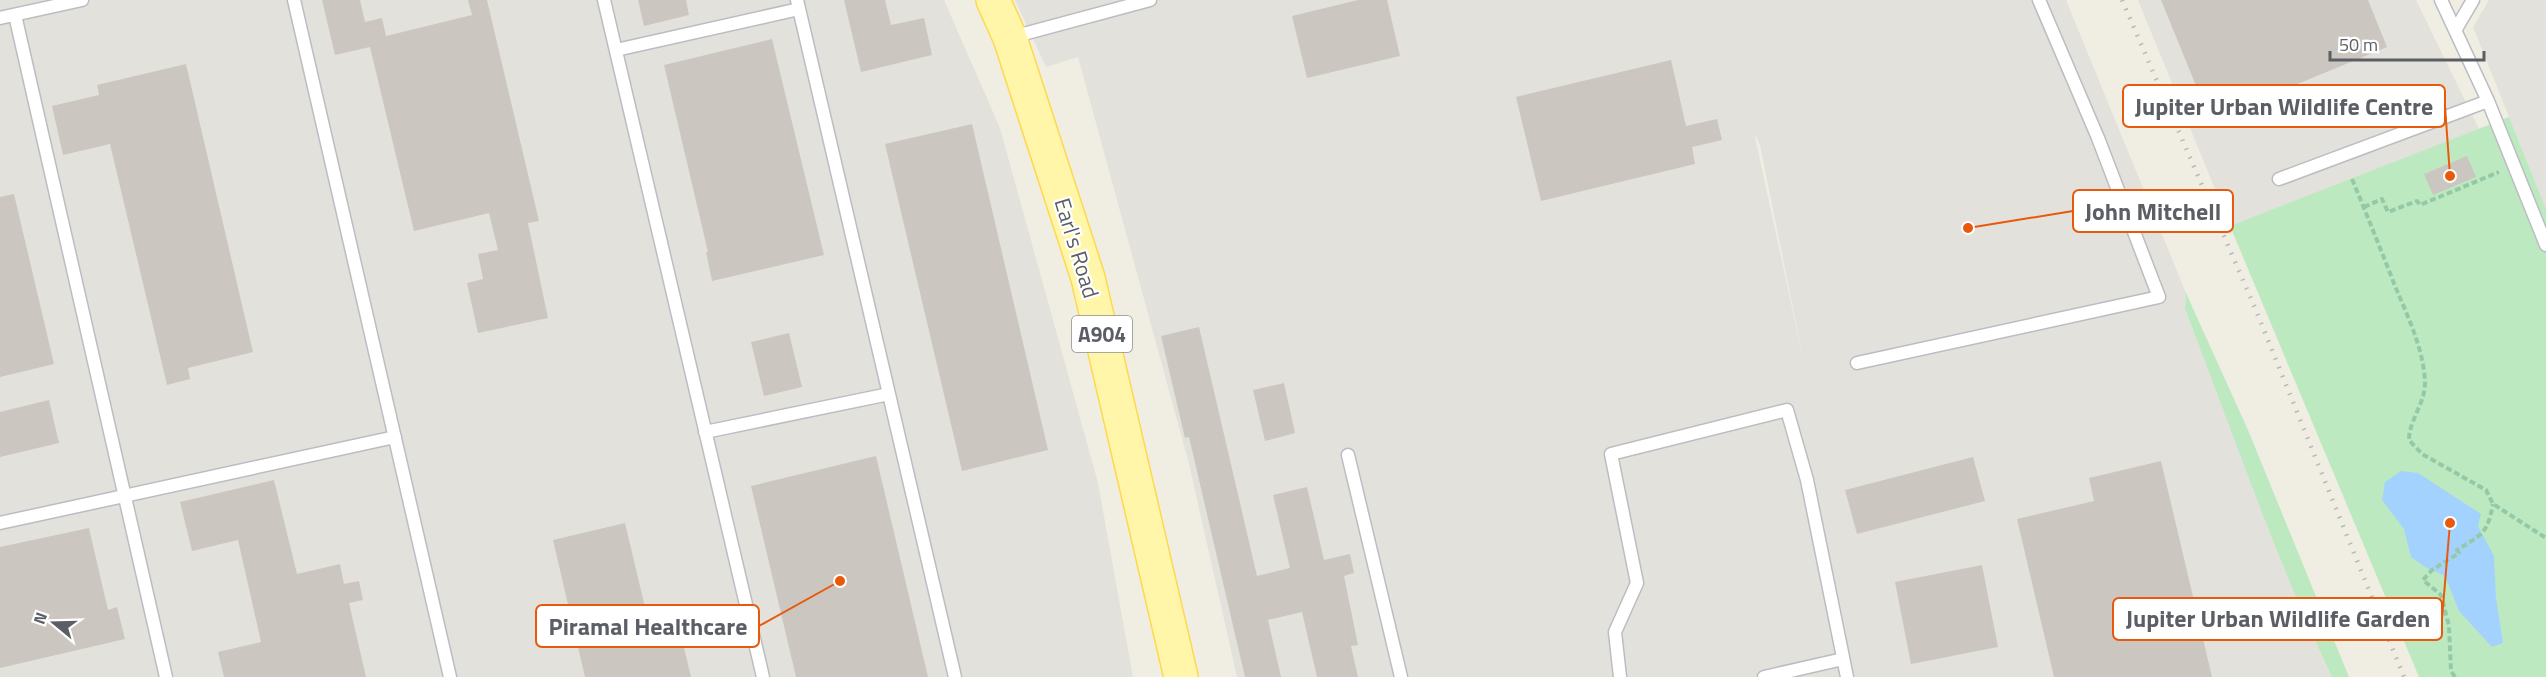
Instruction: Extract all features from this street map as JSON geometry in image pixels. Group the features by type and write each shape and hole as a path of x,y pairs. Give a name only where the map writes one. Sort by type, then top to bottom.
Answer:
{"main road":[{"name":"Earl's Road","path":"993,0 1010,38 1088,278 1181,677"}],"lane":[{"path":"0,18 82,0"},
{"path":"294,0 450,677"},
{"path":"604,0 763,677"},
{"path":"1010,38 1150,0"},
{"path":"1857,363 2159,297 2098,138 2039,0"},
{"path":"2440,0 2456,29 2488,101 2546,245"},
{"path":"2456,29 2473,0"},
{"path":"616,50 798,4 955,677"},
{"path":"15,15 166,677"},
{"path":"2279,179 2488,101"},
{"path":"705,432 889,394"},
{"path":"1620,677 1615,632 1637,583 1611,454 1787,410 1807,480 1847,677"},
{"path":"0,523 395,437"},
{"path":"1348,455 1401,677"},
{"path":"1764,677 1843,658"}],"path":[{"path":"2364,207 2382,199 2388,213 2417,201 2420,205 2514,165"},
{"path":"2352,179 2413,330 2422,363 2424,390 2421,405 2409,428 2409,440 2422,454 2486,490 2493,504 2546,538"},
{"path":"2455,677 2451,671 2449,626 2441,595 2423,580 2432,570 2459,553 2457,549 2484,533 2489,524 2493,504"}],"shaded area":[{"path":"0,0 944,0 1000,128 1098,483 1133,677 0,677"},
{"path":"1015,0 2066,0 2186,293 2185,309 2312,635 2332,677 1237,677 1189,464 1078,57 1046,67","holes":["1756,136 1760,145 1804,363"]},
{"path":"2138,0 2416,0 2479,129 2230,226"},
{"path":"2489,0 2546,0 2546,209 2473,27"}],"green space":[{"path":"2509,117 2546,209 2546,677 2419,677 2230,226"},
{"path":"2186,293 2248,430 2349,677 2332,677 2311,632 2255,494 2185,309"}],"water":[{"path":"2401,471 2418,473 2481,514 2478,526 2494,556 2496,598 2503,643 2492,647 2459,611 2445,576 2425,567 2411,557 2404,529 2382,500 2385,482"}],"building":[{"path":"322,0 360,0 365,22 382,18 386,36 472,15 468,0 487,0 539,221 528,223 548,318 478,333 467,283 483,279 478,254 498,250 489,213 414,231 370,47 335,55"},
{"path":"638,0 686,0 689,15 644,26"},
{"path":"844,0 885,0 891,25 924,18 932,55 861,72"},
{"path":"1358,0 1387,0 1400,56 1307,78 1292,16"},
{"path":"2161,0 2368,0 2387,47 2210,120"},
{"path":"772,39 824,255 712,281 706,252 708,252 664,65"},
{"path":"1671,60 1686,126 1717,119 1722,140 1692,147 1695,164 1541,201 1516,97"},
{"path":"186,64 253,352 188,368 190,379 167,385 110,144 63,155 52,106 99,95 97,85"},
{"path":"972,124 1048,450 962,471 885,144"},
{"path":"2467,156 2476,177 2433,195 2424,174"},
{"path":"14,194 54,364 0,377 0,197"},
{"path":"1199,327 1257,576 1290,568 1273,495 1307,487 1324,560 1350,554 1354,573 1344,576 1358,645 1351,646 1358,677 1317,677 1302,612 1268,620 1281,677 1245,677 1189,437 1185,438 1161,336"},
{"path":"789,333 802,387 764,396 751,342"},
{"path":"1284,383 1295,433 1265,441 1253,390"},
{"path":"49,400 59,443 0,457 0,412"},
{"path":"876,456 928,677 796,677 751,486"},
{"path":"1973,457 1985,501 1857,534 1845,490"},
{"path":"2161,461 2212,677 2054,677 2017,519 2094,501 2089,478"},
{"path":"274,480 297,574 340,564 344,584 359,581 363,600 349,603 366,677 224,677 218,652 261,642 238,540 192,551 180,502"},
{"path":"625,523 653,641 681,635 691,677 585,677 553,540"},
{"path":"89,528 108,610 117,607 125,639 0,668 0,547"},
{"path":"1982,565 1998,647 1911,664 1895,582"}],"railway":[{"path":"2122,0 2255,308 2404,677"}],"place":[{"name":"Jupiter Urban Wildlife Centre","path":"2450,176"},
{"name":"John Mitchell","path":"1968,228"},
{"name":"Jupiter Urban Wildlife Garden","path":"2450,523"},
{"name":"Piramal Healthcare","path":"840,581"}]}
